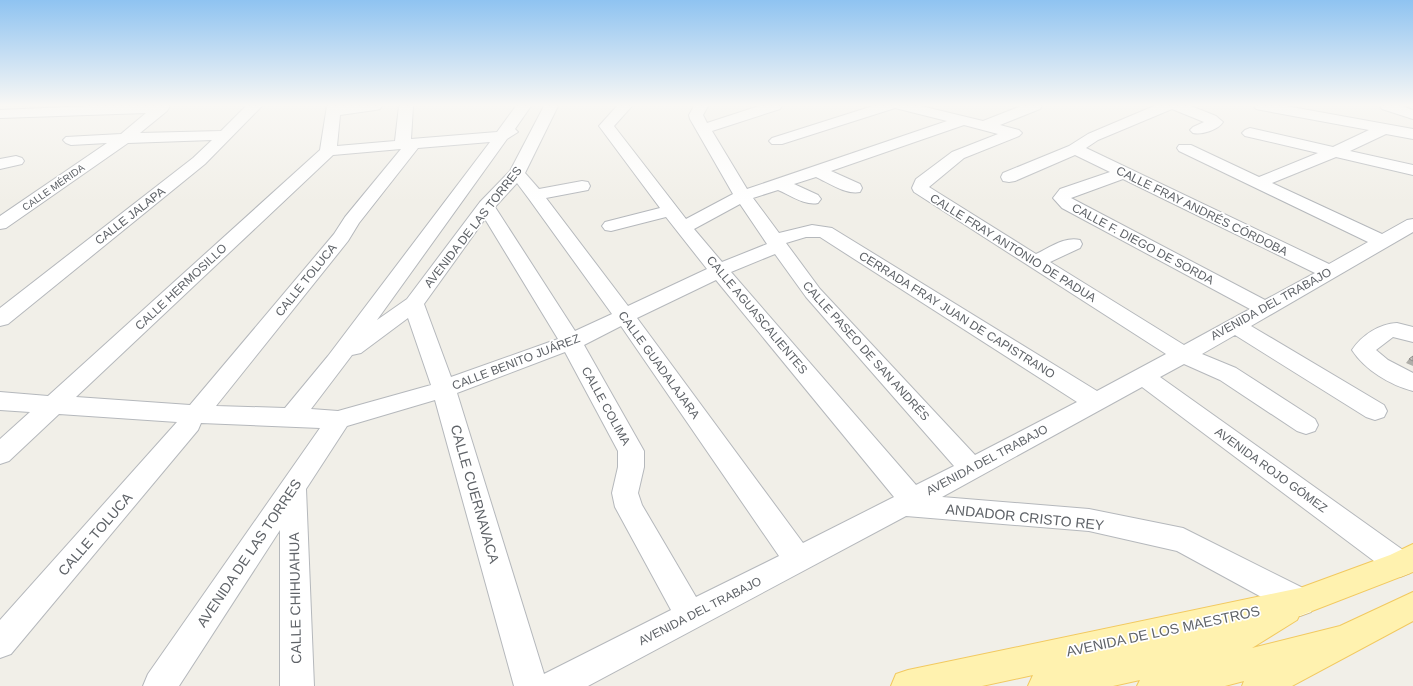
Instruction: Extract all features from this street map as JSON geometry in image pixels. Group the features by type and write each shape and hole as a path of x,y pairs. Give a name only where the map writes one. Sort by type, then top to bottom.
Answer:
{"main road":[{"name":"AVENIDA DE LOS MAESTROS","path":"908,686 1300,602 1407,560"},
{"path":"1045,686 1249,664 1300,602"},
{"path":"1154,686 1344,640 1413,606"}],"street":[{"path":"71,140 125,138"},
{"name":"CALLE MÉRIDA","path":"0,224 125,138"},
{"name":"CALLE JALAPA","path":"0,319 199,161 223,138"},
{"path":"329,138 328,151 475,138"},
{"path":"409,138 409,143"},
{"name":"AVENIDA DE LAS TORRES","path":"291,417 336,361 501,138"},
{"name":"AVENIDA DE LAS TORRES","path":"336,361 414,304 486,206 517,173 535,138"},
{"name":"CALLE AGUASCALIENTES","path":"615,138 671,210 683,228 720,270 908,503"},
{"name":"CALLE PASEO DE SAN ANDRÉS","path":"708,138 743,196 813,294 972,469"},
{"path":"777,141 787,138"},
{"path":"683,228 743,196 913,138"},
{"name":"CALLE FRAY ANTONIO DE PADUA","path":"1001,138 958,155 922,183 920,188 924,192 1182,354 1228,374 1306,425"},
{"path":"1009,177 1075,149 1090,138"},
{"path":"1272,138 1413,170"},
{"path":"1258,183 1366,138"},
{"name":"CALLE TOLUCA","path":"0,643 192,419 341,237 351,221 409,143"},
{"path":"1185,148 1383,242"},
{"name":"CALLE FRAY ANDRÉS CÓRDOBA","path":"1075,149 1329,272"},
{"name":"CALLE HERMOSILLO","path":"0,454 328,151"},
{"path":"0,164 16,162"},
{"path":"817,171 854,188"},
{"name":"CALLE GUADALAJARA","path":"517,173 535,195 625,318 798,560"},
{"name":"CALLE F. DIEGO DE SORDA","path":"1124,173 1066,194 1062,198 1068,204 1264,308"},
{"path":"779,184 812,200"},
{"path":"535,195 582,186"},
{"name":"CALLE COLIMA","path":"486,206 571,342 631,450 631,467 625,493 629,507 690,616"},
{"path":"611,226 671,210"},
{"name":"AVENIDA DEL TRABAJO","path":"555,686 972,469 1096,402 1413,224"},
{"name":"CALLE BENITO JUÁREZ","path":"0,401 54,403 144,410 153,421 159,422 192,419 215,422 238,415 338,420 444,389 571,342 625,318 776,243 817,230"},
{"name":"CERRADA FRAY JUAN DE CAPISTRANO","path":"817,230 825,232 1096,402"},
{"path":"1035,262 1073,244"},
{"name":"CALLE CUERNAVACA","path":"414,304 444,389 531,686"},
{"path":"1234,325 1375,412"},
{"path":"1413,335 1396,330 1385,331 1363,350 1368,357 1381,366 1413,383"},
{"name":"AVENIDA ROJO GÓMEZ","path":"1142,376 1407,560"},
{"name":"AVENIDA DE LAS TORRES","path":"160,686 338,420"},
{"name":"CALLE CHIHUAHUA","path":"293,486 297,686"},
{"name":"ANDADOR CRISTO REY","path":"908,503 1089,520 1183,540 1300,602"}]}
